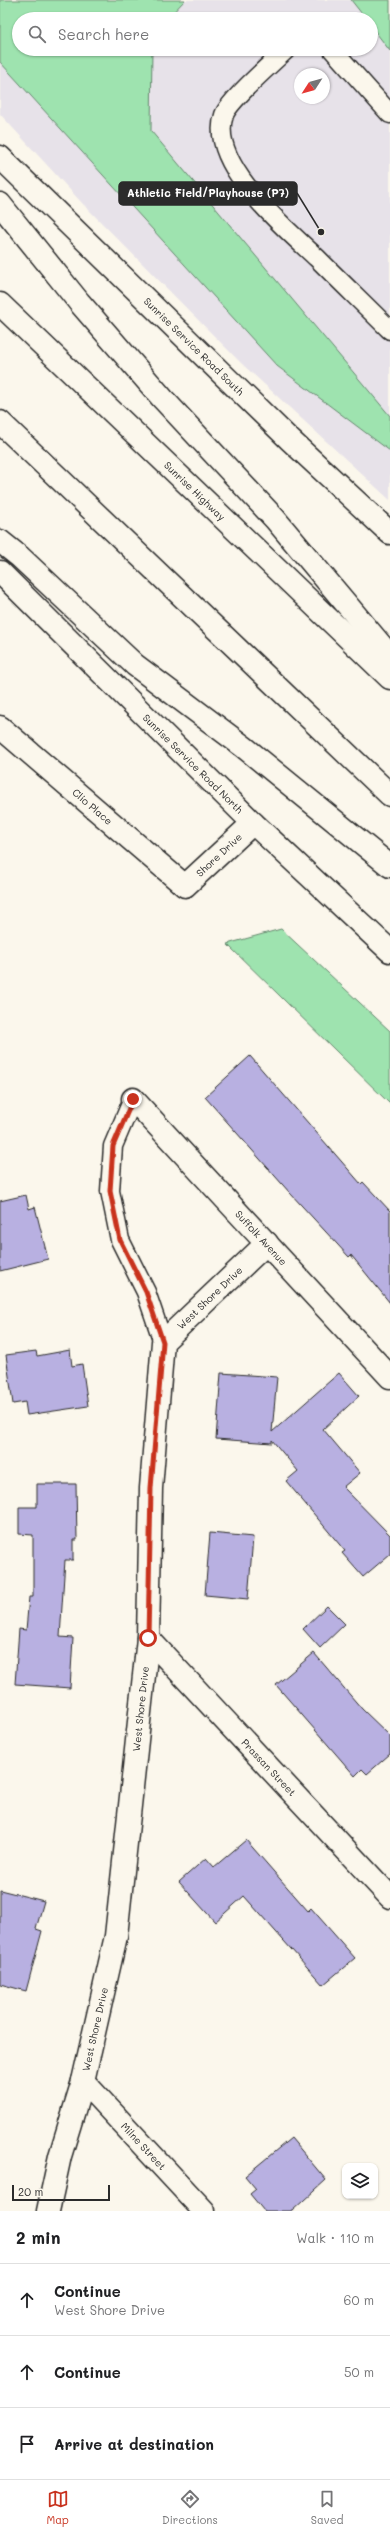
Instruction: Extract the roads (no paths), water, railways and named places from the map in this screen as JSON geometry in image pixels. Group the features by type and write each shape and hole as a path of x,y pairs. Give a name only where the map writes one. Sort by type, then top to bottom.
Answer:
{"main road":[{"name":"Sunrise Service Road South","path":"0,157 289,439 390,533"},
{"path":"0,204 94,319 163,399 275,519 390,656"},
{"name":"Sunrise Highway","path":"0,304 390,678"},
{"path":"0,422 390,795"},
{"path":"0,541 20,557 136,665 244,747 390,866"},
{"name":"Sunrise Service Road North","path":"0,572 253,823 390,951"},
{"name":"Clio Place","path":"0,727 185,886"},
{"name":"Shore Drive","path":"185,886 253,823"},
{"name":"Suffolk Avenue","path":"133,1099 390,1377"},
{"name":"West Shore Drive","path":"48,2211 60,2156 83,2081 116,1936 148,1638 151,1488 163,1342 267,1243"},
{"name":"Prassan Street","path":"148,1638 390,1897"},
{"name":"Milne Street","path":"83,2081 204,2211"}],"lane":[{"path":"280,56 255,79 224,114 222,132 229,158 256,199 390,330"},
{"path":"338,56 390,114"},
{"path":"133,1099 113,1146 110,1191 120,1240 146,1292 163,1342"}],"place":[{"name":"Athletic Field/Playhouse (P7)","path":"321,232"}]}
